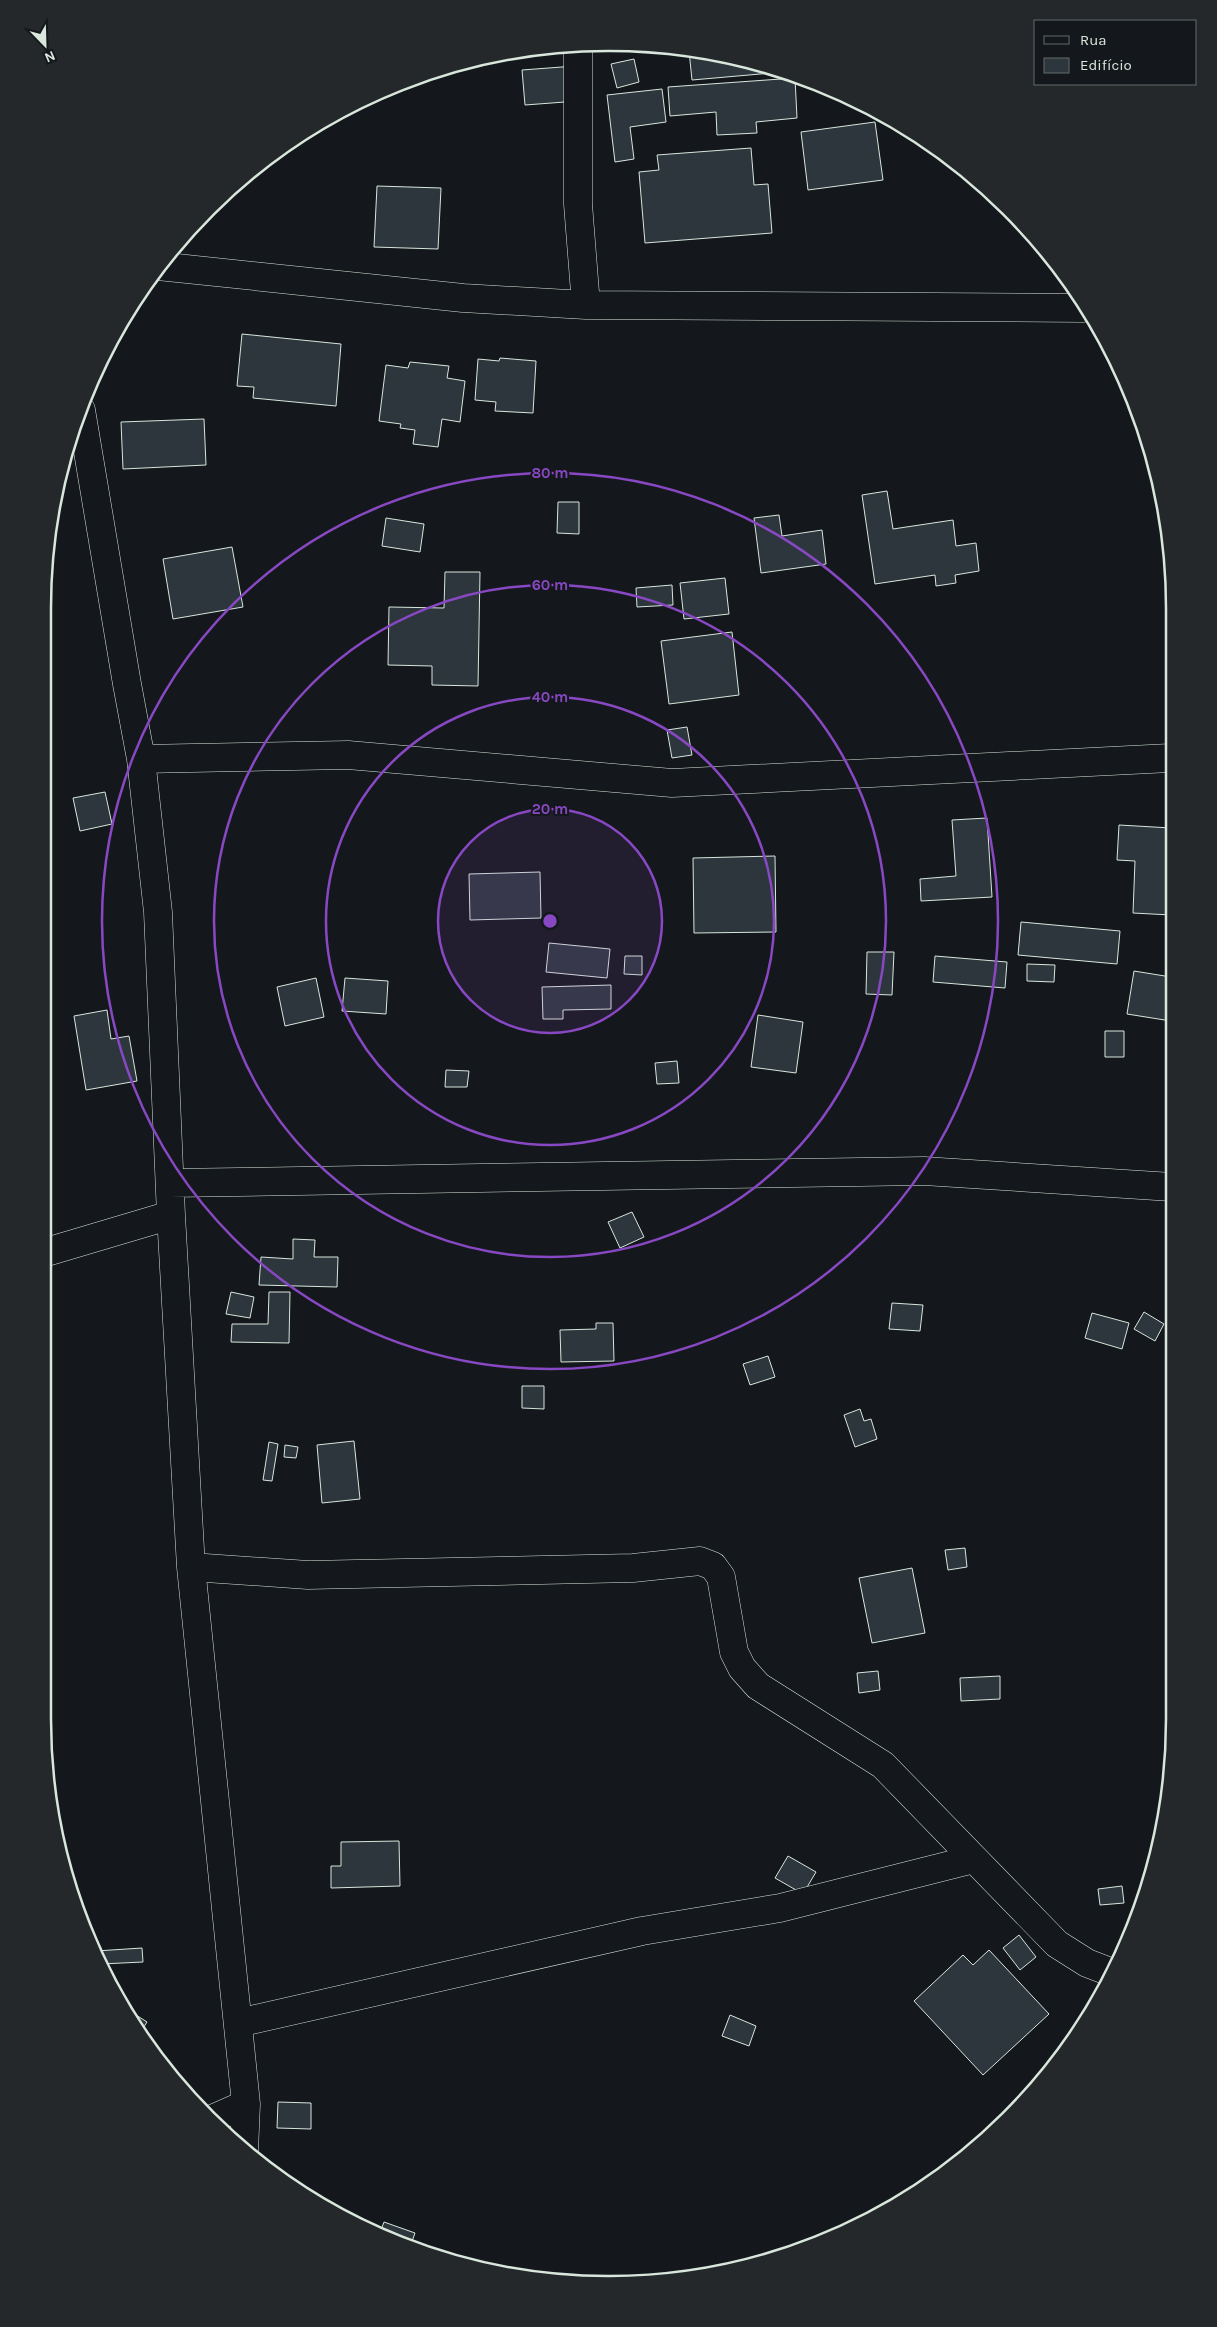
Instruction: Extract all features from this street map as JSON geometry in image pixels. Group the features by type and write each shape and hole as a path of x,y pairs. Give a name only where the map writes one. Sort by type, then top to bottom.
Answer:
{"street":[{"path":"578,52 578,204 586,305"},
{"path":"168,267 463,298 586,305 1077,308"},
{"path":"84,422 126,684 141,759 158,912 171,1215 191,1567 246,2104 244,2140"},
{"path":"141,759 348,755 672,783 1166,758"},
{"path":"170,1183 924,1171 1166,1187"},
{"path":"51,1251 171,1215"},
{"path":"191,1567 308,1575 633,1568 700,1561 713,1566 721,1577 734,1652 742,1668 758,1686 883,1765 1057,1944 1087,1963 1105,1970"},
{"path":"238,2023 642,1931 780,1908 974,1858"},
{"path":"218,2116 246,2104"}],"building":[{"path":"690,57 765,74 692,80"},
{"path":"634,59 639,82 617,88 611,64"},
{"path":"575,66 578,101 525,105 522,70"},
{"path":"781,79 795,84 797,118 756,122 757,133 717,135 716,112 670,116 668,87"},
{"path":"662,89 666,122 630,127 634,159 615,162 607,95"},
{"path":"875,122 883,180 808,190 801,132"},
{"path":"751,148 754,185 768,184 772,233 645,243 639,172 659,170 657,155"},
{"path":"377,186 441,188 438,249 374,247"},
{"path":"242,334 341,344 336,406 253,398 254,387 237,386"},
{"path":"500,358 536,361 533,413 495,411 496,402 475,400 478,359 499,361"},
{"path":"410,362 449,366 447,378 465,381 460,422 442,419 438,447 413,444 415,430 400,428 401,424 379,421 386,365 408,368"},
{"path":"204,419 206,465 123,469 121,422"},
{"path":"887,491 893,529 953,520 956,546 976,543 979,571 955,575 956,583 936,586 935,575 875,584 862,495"},
{"path":"558,502 579,502 579,534 557,533"},
{"path":"779,515 782,536 822,530 826,564 761,573 754,518"},
{"path":"386,518 424,524 420,552 382,546"},
{"path":"232,547 243,607 173,619 163,559"},
{"path":"445,572 480,572 478,686 432,685 432,666 388,665 389,607 444,608"},
{"path":"725,578 729,614 684,619 680,583"},
{"path":"672,585 673,605 637,607 636,588"},
{"path":"732,632 739,695 669,704 661,641"},
{"path":"687,727 692,755 672,758 667,730"},
{"path":"105,792 112,824 80,831 73,798"},
{"path":"987,818 992,897 921,901 920,879 956,876 952,820"},
{"path":"1119,825 1166,828 1166,915 1133,913 1135,861 1117,860"},
{"path":"775,856 776,932 694,933 693,858"},
{"path":"540,872 541,918 470,920 469,874"},
{"path":"1021,922 1120,931 1117,964 1018,955"},
{"path":"549,943 610,949 607,978 546,972"},
{"path":"867,952 894,952 892,995 866,994"},
{"path":"625,956 642,956 642,975 624,974"},
{"path":"935,956 1007,962 1005,988 933,982"},
{"path":"1027,964 1055,965 1054,982 1027,981"},
{"path":"1134,971 1166,976 1166,1020 1127,1014"},
{"path":"316,978 324,1017 285,1026 277,987"},
{"path":"345,978 388,981 386,1014 342,1011"},
{"path":"611,985 611,1009 563,1010 563,1019 543,1019 542,987"},
{"path":"107,1010 111,1039 129,1036 137,1081 86,1090 74,1016"},
{"path":"758,1015 803,1022 796,1073 751,1067"},
{"path":"1105,1031 1124,1031 1124,1057 1105,1057"},
{"path":"677,1061 679,1083 657,1084 655,1063"},
{"path":"446,1070 469,1071 467,1087 445,1087"},
{"path":"632,1212 644,1237 620,1248 608,1222"},
{"path":"293,1239 315,1240 314,1257 338,1257 337,1287 259,1285 261,1257 293,1259"},
{"path":"231,1292 254,1297 250,1318 226,1314"},
{"path":"269,1292 290,1292 289,1343 231,1342 232,1324 268,1324"},
{"path":"892,1303 923,1305 920,1331 889,1329"},
{"path":"1144,1312 1164,1324 1155,1341 1134,1329"},
{"path":"1092,1313 1129,1323 1122,1349 1085,1338"},
{"path":"596,1323 613,1323 614,1361 561,1362 560,1330 596,1329"},
{"path":"768,1356 775,1377 750,1385 743,1364"},
{"path":"522,1386 544,1386 544,1409 522,1408"},
{"path":"860,1409 864,1421 871,1419 877,1439 855,1447 844,1415"},
{"path":"354,1441 360,1499 322,1503 317,1445"},
{"path":"269,1442 278,1444 272,1481 263,1480"},
{"path":"285,1445 298,1447 296,1458 284,1457"},
{"path":"965,1548 967,1567 948,1570 945,1550"},
{"path":"912,1568 925,1633 872,1643 859,1578"},
{"path":"878,1671 880,1690 859,1693 857,1673"},
{"path":"1000,1676 1000,1699 961,1701 960,1678"},
{"path":"399,1841 400,1886 331,1888 331,1866 341,1866 341,1842"},
{"path":"788,1856 816,1872 803,1894 775,1878"},
{"path":"1122,1886 1124,1903 1100,1905 1098,1889"},
{"path":"1019,1935 1036,1957 1020,1970 1003,1948"},
{"path":"142,1948 143,1962 108,1964 102,1951"},
{"path":"989,1950 1049,2014 983,2075 914,2001 963,1955 973,1965"},
{"path":"730,2015 756,2026 749,2046 722,2036"},
{"path":"138,2016 147,2022 144,2027"},
{"path":"278,2102 311,2103 311,2129 277,2128"},
{"path":"384,2222 415,2233 413,2240 382,2227"}]}
